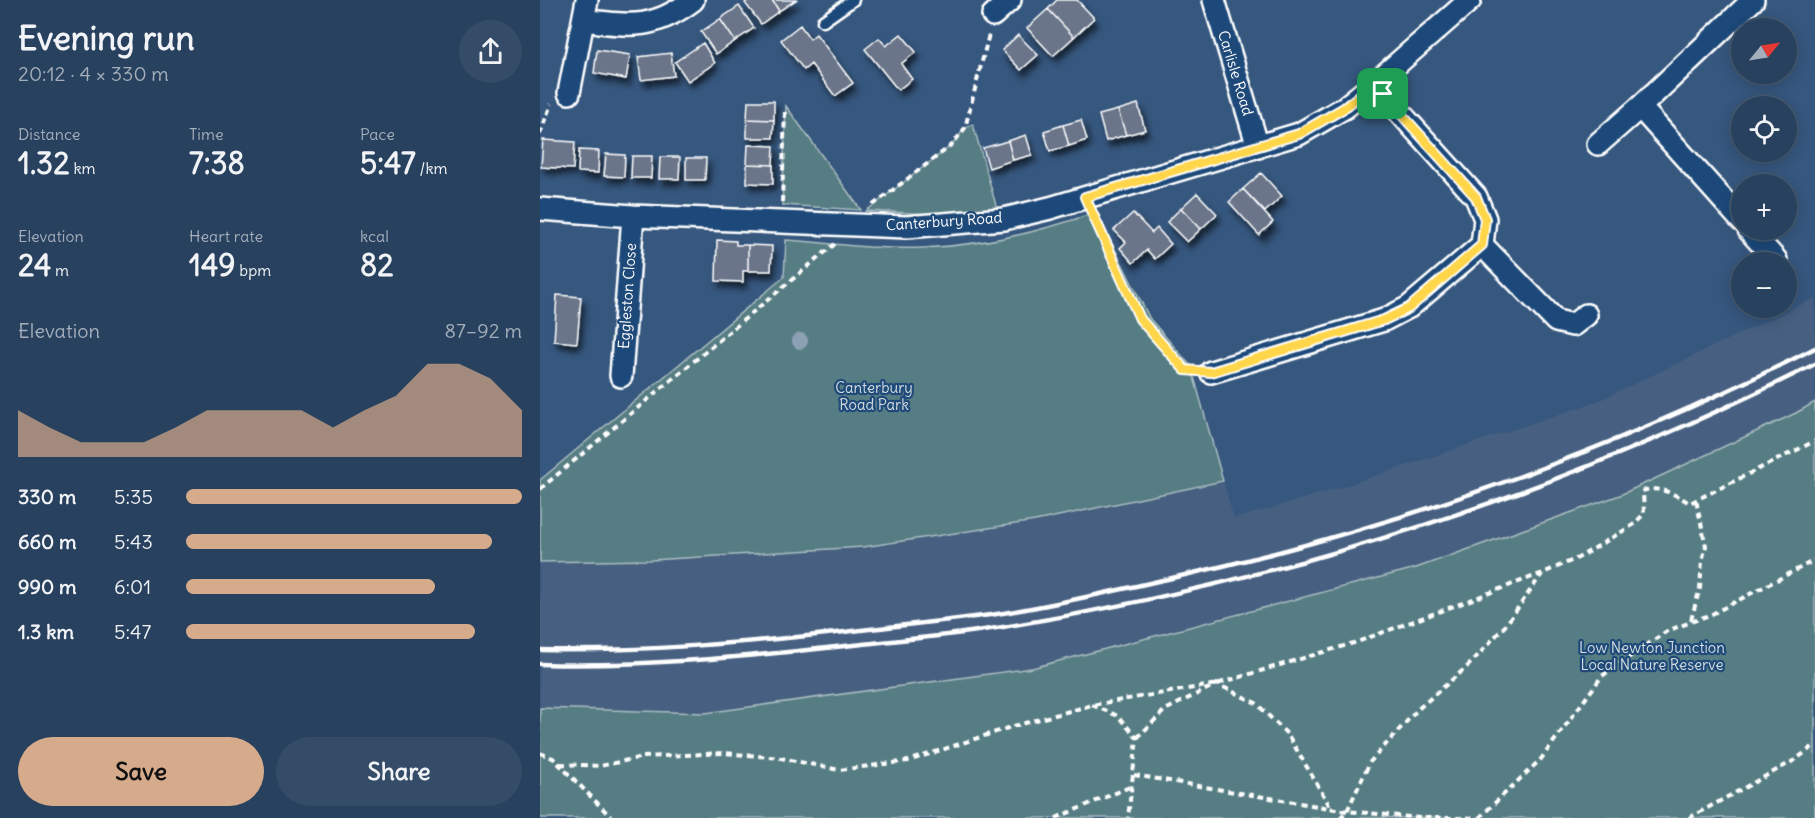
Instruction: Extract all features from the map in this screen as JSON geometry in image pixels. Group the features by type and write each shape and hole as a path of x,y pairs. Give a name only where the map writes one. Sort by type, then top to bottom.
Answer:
{"street":[{"path":"569,93 586,10 624,25 643,25 669,15 693,0"},
{"path":"993,15 1010,0"},
{"name":"Carlisle Road","path":"1214,0 1258,147"},
{"name":"Canterbury Road","path":"540,209 633,216 781,220 852,225 906,226 1004,219 1299,134 1344,108 1470,0"},
{"path":"1598,144 1753,0"},
{"path":"1211,372 1384,320 1409,308 1482,245 1485,219 1476,197 1374,84"},
{"path":"1640,107 1731,209"},
{"name":"Eggleston Close","path":"621,376 633,216"},
{"path":"1758,240 1769,252"},
{"path":"1482,245 1556,321 1573,325 1586,315"}],"lane":[{"path":"823,21 853,0"}],"path":[{"path":"540,489 834,245 866,211 952,145 965,128 993,15"},
{"path":"540,134 551,103 569,93"},
{"path":"781,220 786,110"},
{"path":"1085,197 1140,319 1185,370 1211,372"},
{"path":"560,764 600,766 643,757 724,753 781,758 839,770 908,761 1014,726 1092,705 1217,684 1357,642 1543,573 1578,558 1633,525 1644,514 1643,491 1651,488 1665,490 1690,503 1815,441"},
{"path":"1691,620 1700,588 1702,561 1706,546 1696,500"},
{"path":"1479,818 1541,759 1602,676 1667,631 1691,620 1712,614 1815,560"},
{"path":"1340,818 1347,811 1370,762 1418,709 1468,666 1505,626 1543,573"},
{"path":"1128,818 1137,738 1165,710 1217,684"},
{"path":"1217,684 1256,703 1288,735 1331,808"},
{"path":"1092,705 1118,716 1137,738"},
{"path":"1689,818 1795,760 1815,745"},
{"path":"540,753 553,758 560,764 612,818"},
{"path":"1134,775 1347,811 1420,818 1472,818"},
{"path":"1056,818 1132,786"}],"shaded area":[{"path":"1815,298 1815,402 1620,495 1416,568 1032,668 705,713 540,708 540,562 651,560 1035,521 1223,481 1234,519 1333,490 1598,401 1773,318 1797,318 1797,307"}],"green space":[{"path":"786,106 861,210 782,205"},
{"path":"973,124 997,209 934,214 866,211 952,145 965,128"},
{"name":"Canterbury Road Park","path":"1096,212 1150,319 1191,366 1223,481 1035,521 863,547 651,560 540,562 540,480 784,277 786,240 889,248 924,248 968,244 1012,236 1054,226"},
{"name":"Low Newton Junction Local Nature Reserve","path":"1815,402 1815,818 540,818 540,708 705,713 1032,668 1416,568 1620,495"}],"building":[{"path":"749,0 772,0 779,11 761,24 745,3"},
{"path":"772,0 796,0 779,11"},
{"path":"1057,0 1077,0 1094,18 1074,37 1048,9"},
{"path":"739,6 754,28 735,41 720,19"},
{"path":"1048,9 1074,37 1053,56 1027,28"},
{"path":"720,19 735,41 716,54 701,32"},
{"path":"800,25 810,39 816,34 853,83 835,96 811,64 804,70 781,40"},
{"path":"901,34 916,52 901,64 912,79 898,90 865,49 879,38 886,46"},
{"path":"1018,35 1038,55 1021,70 1002,50"},
{"path":"703,43 715,63 688,81 675,62"},
{"path":"597,50 630,55 626,79 594,73"},
{"path":"671,53 674,76 641,80 638,57"},
{"path":"748,101 774,101 774,120 747,119"},
{"path":"1138,104 1145,130 1126,135 1118,110"},
{"path":"1118,110 1126,135 1106,141 1099,115"},
{"path":"747,119 774,120 773,138 747,138"},
{"path":"1081,120 1087,140 1069,146 1063,125"},
{"path":"1063,125 1069,146 1050,151 1044,131"},
{"path":"1026,135 1032,155 1013,160 1008,141"},
{"path":"543,140 575,142 573,169 541,167"},
{"path":"1008,141 1013,160 989,168 983,148"},
{"path":"748,145 774,146 773,165 747,164"},
{"path":"579,150 599,151 598,173 578,172"},
{"path":"606,154 625,155 624,177 604,176"},
{"path":"632,156 652,156 651,178 631,178"},
{"path":"660,157 680,157 679,179 659,179"},
{"path":"686,158 706,158 705,180 686,180"},
{"path":"747,164 773,165 773,184 747,183"},
{"path":"1261,173 1282,196 1265,212 1243,189"},
{"path":"1243,189 1273,222 1259,235 1229,202"},
{"path":"1197,193 1217,214 1201,229 1181,208"},
{"path":"1181,208 1201,229 1187,242 1167,222"},
{"path":"1133,213 1152,233 1157,228 1171,244 1155,259 1147,250 1133,263 1120,248 1126,242 1114,230"},
{"path":"717,240 736,241 736,245 748,245 748,271 743,271 743,282 716,281"},
{"path":"748,245 772,246 771,271 748,271"},
{"path":"557,295 581,297 577,343 554,341"}],"railway":[{"path":"540,650 616,650 693,646 845,632 997,614 1085,598 1172,578 1338,536 1501,483 1660,421 1815,348"},
{"path":"540,664 578,665 693,660 944,635 1108,608 1213,585 1317,558 1420,527 1521,492 1621,453 1815,364"}],"route":[{"path":"1374,84 1383,94 1476,197 1485,219 1482,245 1409,308 1384,320 1211,372 1185,370 1140,319 1085,197 1299,134 1344,108 1374,84"}]}
